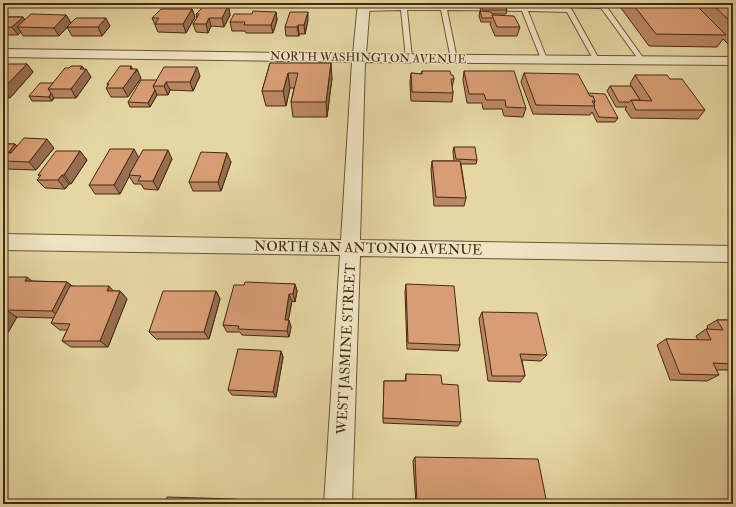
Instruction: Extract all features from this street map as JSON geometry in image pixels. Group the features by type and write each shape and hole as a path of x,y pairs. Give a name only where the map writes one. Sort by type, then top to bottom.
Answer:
{"street":[{"name":"WEST JASMINE STREET","path":"338,504 360,58 364,6"},
{"name":"NORTH WASHINGTON AVENUE","path":"3,53 544,60 733,60"},
{"name":"NORTH SAN ANTONIO AVENUE","path":"3,242 733,254"}],"lane":[{"path":"561,4 602,4 641,59"},
{"path":"561,4 569,10 596,59"},
{"path":"364,6 404,9 444,8 569,10"},
{"path":"444,8 454,59"},
{"path":"404,9 409,58"},
{"path":"524,9 544,60"}],"building":[{"path":"215,3 228,3 222,18 209,18 206,24 193,24 199,14 196,14 203,7 213,7"},
{"path":"632,3 694,3 726,35 656,34"},
{"path":"711,3 733,3 733,24"},
{"path":"481,5 505,5 507,10 483,10"},
{"path":"161,9 192,9 183,24 155,24 159,18 152,18"},
{"path":"253,11 276,12 271,25 244,25 245,22 230,22 234,14 252,14"},
{"path":"480,11 491,12 493,15 492,18 482,18"},
{"path":"290,12 308,12 304,25 298,25 297,27 285,27"},
{"path":"31,14 66,15 54,28 17,27"},
{"path":"492,15 514,16 520,27 497,27"},
{"path":"3,17 23,17 12,27 3,27"},
{"path":"76,18 106,18 98,27 67,27"},
{"path":"270,63 331,63 326,102 291,102 298,73 288,73 283,91 262,91"},
{"path":"6,64 27,64 3,89 3,67"},
{"path":"71,66 82,66 80,69 86,69 71,89 48,89 65,68 69,68"},
{"path":"120,66 131,66 130,69 137,69 123,88 106,88 109,84 107,84"},
{"path":"164,67 197,67 190,82 166,82 164,86 153,86"},
{"path":"422,71 450,71 454,79 451,79 453,93 412,92 411,73 422,74"},
{"path":"464,71 514,71 526,108 506,107 505,100 486,100 484,94 469,94"},
{"path":"524,73 578,74 590,96 593,96 595,101 592,101 595,106 536,105"},
{"path":"635,75 667,75 670,79 682,79 705,110 636,110 631,100 652,101"},
{"path":"141,80 157,80 153,86 155,90 148,103 128,102"},
{"path":"40,83 53,83 48,89 51,93 49,97 29,96"},
{"path":"610,86 631,86 640,100 619,102"},
{"path":"588,93 605,94 618,118 599,117 594,107 595,101 593,96 590,96"},
{"path":"24,138 47,139 29,162 3,161 3,144 15,144 8,153 11,153"},
{"path":"454,147 475,147 477,160 456,159"},
{"path":"110,149 134,149 114,185 89,185"},
{"path":"143,150 168,150 153,181 138,181 141,176 129,175"},
{"path":"56,151 80,151 64,175 62,175 58,180 37,180 41,175 38,175"},
{"path":"201,152 227,153 218,182 189,182"},
{"path":"432,161 460,161 466,198 436,197"},
{"path":"3,277 27,277 25,281 67,282 52,311 6,310 3,316"},
{"path":"245,282 295,284 293,294 289,294 285,320 289,320 287,331 238,329 239,326 223,325 234,285 244,285"},
{"path":"406,284 454,286 460,345 408,343"},
{"path":"70,286 109,286 107,291 120,291 100,341 62,341 70,324 51,323"},
{"path":"163,291 216,291 204,332 149,332"},
{"path":"482,312 537,313 547,355 520,354 525,376 492,376"},
{"path":"717,320 733,320 733,364 713,363 719,375 680,374 666,339 711,340 706,329 723,330"},
{"path":"238,349 281,351 273,392 228,390"},
{"path":"406,374 441,375 442,384 458,385 461,422 383,418 384,381 406,381"},
{"path":"415,457 538,459 547,504 417,504"},
{"path":"167,497 236,499 235,504 165,504"}]}
